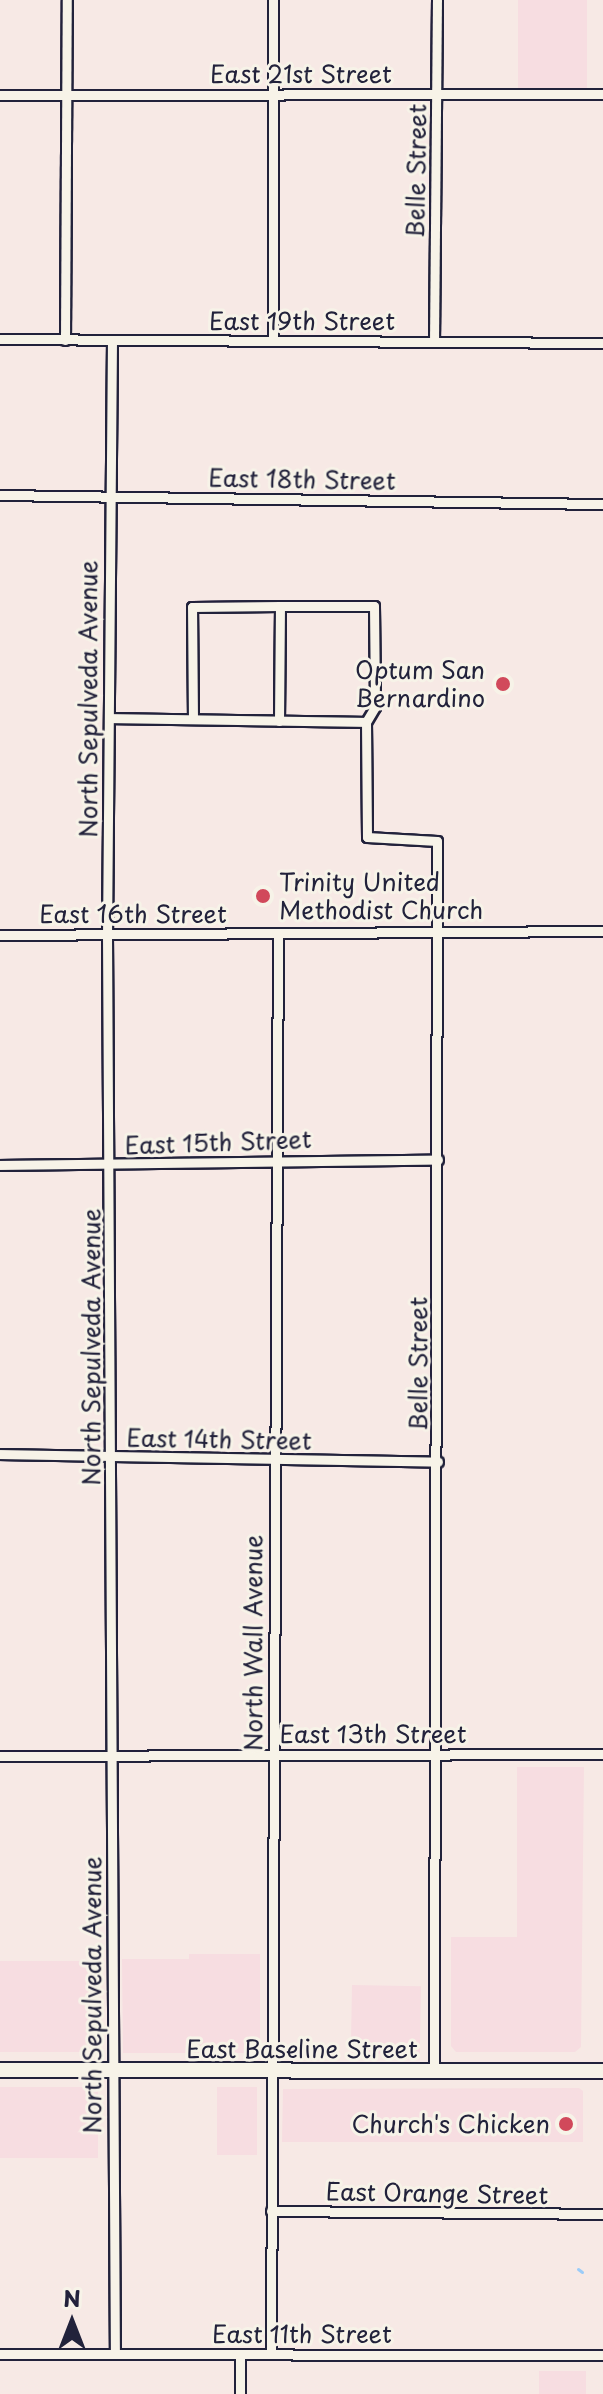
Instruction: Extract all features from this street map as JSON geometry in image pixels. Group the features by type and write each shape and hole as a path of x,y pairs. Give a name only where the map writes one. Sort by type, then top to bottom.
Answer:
{"main road":[{"name":"East Baseline Street","path":"0,2070 603,2071"}],"street":[{"path":"65,340 67,0"},
{"path":"273,0 273,341"},
{"name":"Belle Street","path":"434,342 437,0"},
{"name":"East 21st Street","path":"0,95 603,94"},
{"name":"East 19th Street","path":"0,339 603,343"},
{"name":"North Sepulveda Avenue","path":"112,340 108,495 107,935 111,1165 111,2070 115,2354"},
{"name":"East 18th Street","path":"0,495 603,504"},
{"path":"279,721 280,606"},
{"path":"109,718 366,722 375,692 374,606 192,607 193,719"},
{"name":"Belle Street","path":"366,722 367,837 437,841 438,1754 434,2071"},
{"name":"East 16th Street","path":"0,935 603,931"},
{"name":"North Wall Avenue","path":"271,2354 278,933"},
{"name":"East 15th Street","path":"0,1165 111,1165 275,1159 438,1160"},
{"name":"East 14th Street","path":"0,1454 438,1462"},
{"name":"East 13th Street","path":"0,1756 603,1754"},
{"name":"East Orange Street","path":"271,2211 603,2214"},
{"name":"East 11th Street","path":"0,2354 603,2355"},
{"path":"240,2354 240,2394"}],"shaded area":[{"path":"518,0 587,0 587,88 518,88"},
{"path":"517,1767 584,1767 581,2047 575,2052 456,2052 451,2046 451,1937 517,1937"},
{"path":"189,1954 260,1954 260,2053 123,2053 122,1959 189,1959"},
{"path":"0,1961 97,1961 97,2052 0,2052"},
{"path":"352,1985 421,1986 420,2054 351,2053"},
{"path":"0,2087 98,2087 98,2158 0,2158"},
{"path":"217,2087 257,2087 257,2155 217,2155"},
{"path":"579,2088 583,2091 583,2142 282,2142 283,2089"},
{"path":"539,2371 586,2371 586,2394 539,2394"}],"waterway":[{"path":"578,2269 582,2272"}],"place":[{"name":"Optum San Bernardino","path":"503,684"},
{"name":"Trinity United Methodist Church","path":"263,896"},
{"name":"Church's Chicken","path":"566,2124"}]}
